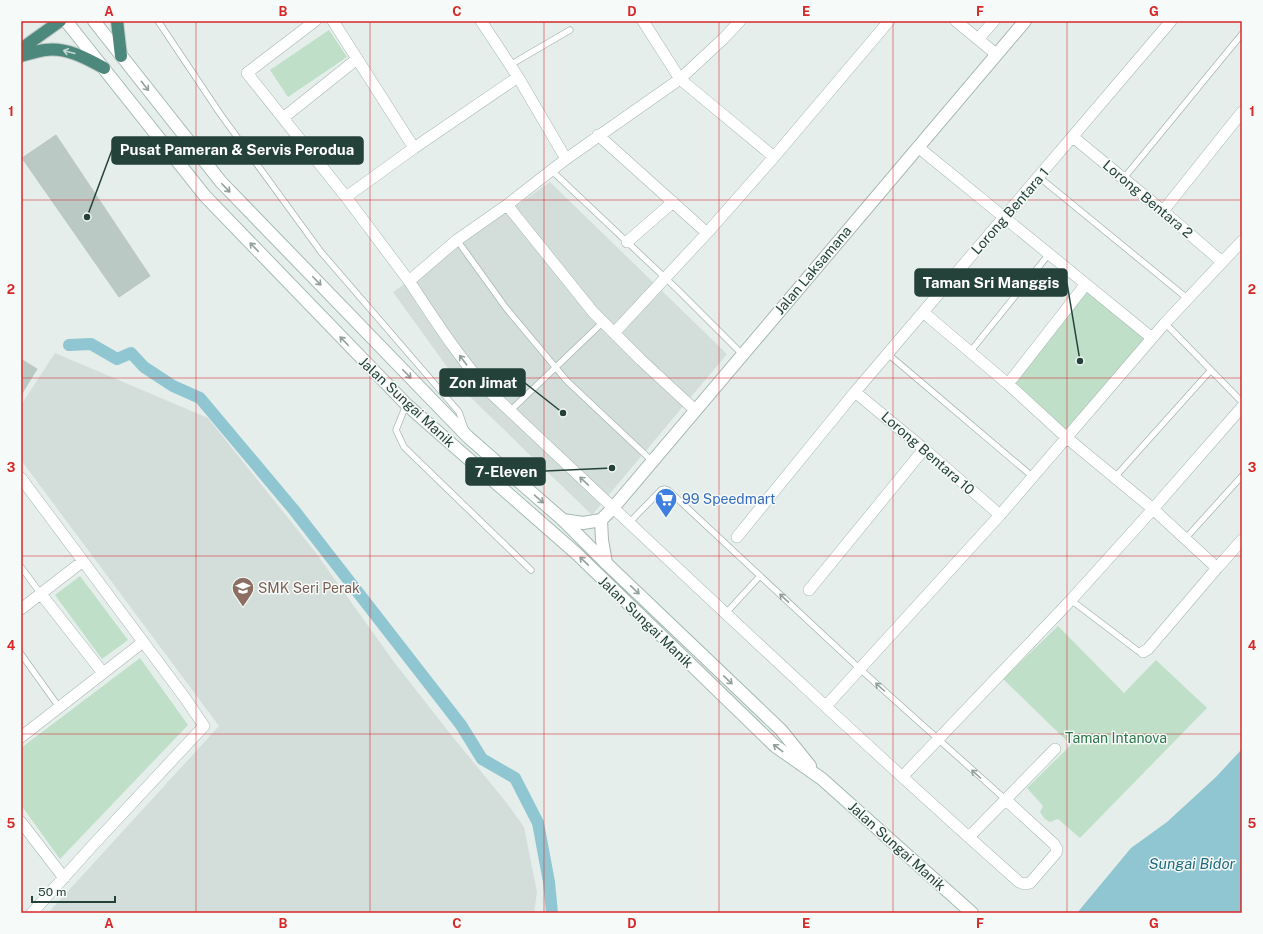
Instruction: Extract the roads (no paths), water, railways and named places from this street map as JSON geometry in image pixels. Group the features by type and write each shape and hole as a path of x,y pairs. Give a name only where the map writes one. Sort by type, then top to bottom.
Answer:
{"highway":[{"path":"21,48 60,21"},
{"path":"117,21 121,56"},
{"path":"21,56 56,49 68,51 84,57 104,68"}],"main road":[{"name":"Jalan Sungai Manik","path":"66,21 205,196 407,405 577,554 775,746 822,779 972,913"},
{"name":"Jalan Sungai Manik","path":"94,21 221,182 468,437 563,520 780,730 822,779"},
{"name":"Jalan Laksamana","path":"601,520 613,508 1024,21"},
{"path":"563,520 583,522 601,520 602,540 606,563"}],"street":[{"path":"315,21 248,73 346,197 409,281 452,345 476,377 613,508 969,837 1019,882 1024,884 1030,883 1056,853 1057,849 1054,844 1005,799"},
{"path":"333,21 414,148"},
{"path":"481,21 518,77 566,159"},
{"path":"643,21 680,79 774,157"},
{"path":"409,281 457,240 507,205 550,170 680,79 718,44 740,21"},
{"path":"614,333 707,233 774,157 889,21"},
{"path":"956,21 996,54"},
{"path":"978,39 994,21"},
{"name":"Lorong Bentara 1","path":"737,537 923,312 1172,21"},
{"path":"283,118 357,59"},
{"path":"346,197 414,148 518,77"},
{"path":"1164,211 1242,112"},
{"path":"598,135 707,233"},
{"name":"Lorong Bentara 2","path":"1074,137 1164,211 1222,262"},
{"path":"918,147 1152,338"},
{"path":"627,242 673,202"},
{"path":"507,205 575,291 603,322 695,410"},
{"path":"826,706 1000,515 1165,323 1242,241"},
{"path":"1008,384 1086,284"},
{"path":"923,312 1008,384 1067,438 1153,510 1217,568"},
{"name":"Lorong Bentara 10","path":"856,392 1000,515"},
{"path":"903,776 1071,600 1153,510 1242,407"},
{"path":"809,590 924,449"},
{"path":"21,478 204,726 32,913"},
{"path":"1143,652 1148,650 1242,540"},
{"path":"21,609 83,561"},
{"path":"41,594 103,673"},
{"path":"21,737 143,642"},
{"path":"969,837 1055,749"},
{"path":"21,822 64,878"}],"lane":[{"path":"158,21 221,115 297,220 326,258 458,412 468,437"},
{"path":"510,65 570,30"},
{"path":"1124,178 1242,34"},
{"path":"550,170 665,278 742,354"},
{"path":"1039,177 1188,299"},
{"path":"457,240 506,308 556,368 652,461"},
{"path":"970,352 1049,254"},
{"path":"510,411 603,322"},
{"path":"1165,323 1242,402"},
{"path":"888,354 1033,477"},
{"path":"1115,477 1211,370"},
{"path":"407,405 396,430 404,447 531,570"},
{"path":"1185,539 1242,476"},
{"path":"630,523 661,490 668,490 860,669 1005,799"},
{"path":"21,567 41,594"},
{"path":"726,613 760,576"},
{"path":"1071,600 1138,651 1143,652"},
{"path":"21,654 59,707"}],"water":[{"name":"Sungai Bidor","path":"1242,749 1242,913 1077,913 1131,848 1167,822 1216,777"}],"waterway":[{"path":"69,345 91,344 117,359 131,353 144,367 173,386 200,398 294,510 461,725 482,759 515,778 538,823 549,882 552,913"}],"place":[{"name":"Pusat Pameran & Servis Perodua","path":"87,217"},
{"name":"Taman Sri Manggis","path":"1080,361"},
{"name":"Zon Jimat","path":"563,413"},
{"name":"7-Eleven","path":"612,468"},
{"name":"99 Speedmart","path":"666,518"},
{"name":"SMK Seri Perak","path":"243,608"}],"park label":[{"name":"Taman Intanova","path":"1116,738"}]}
